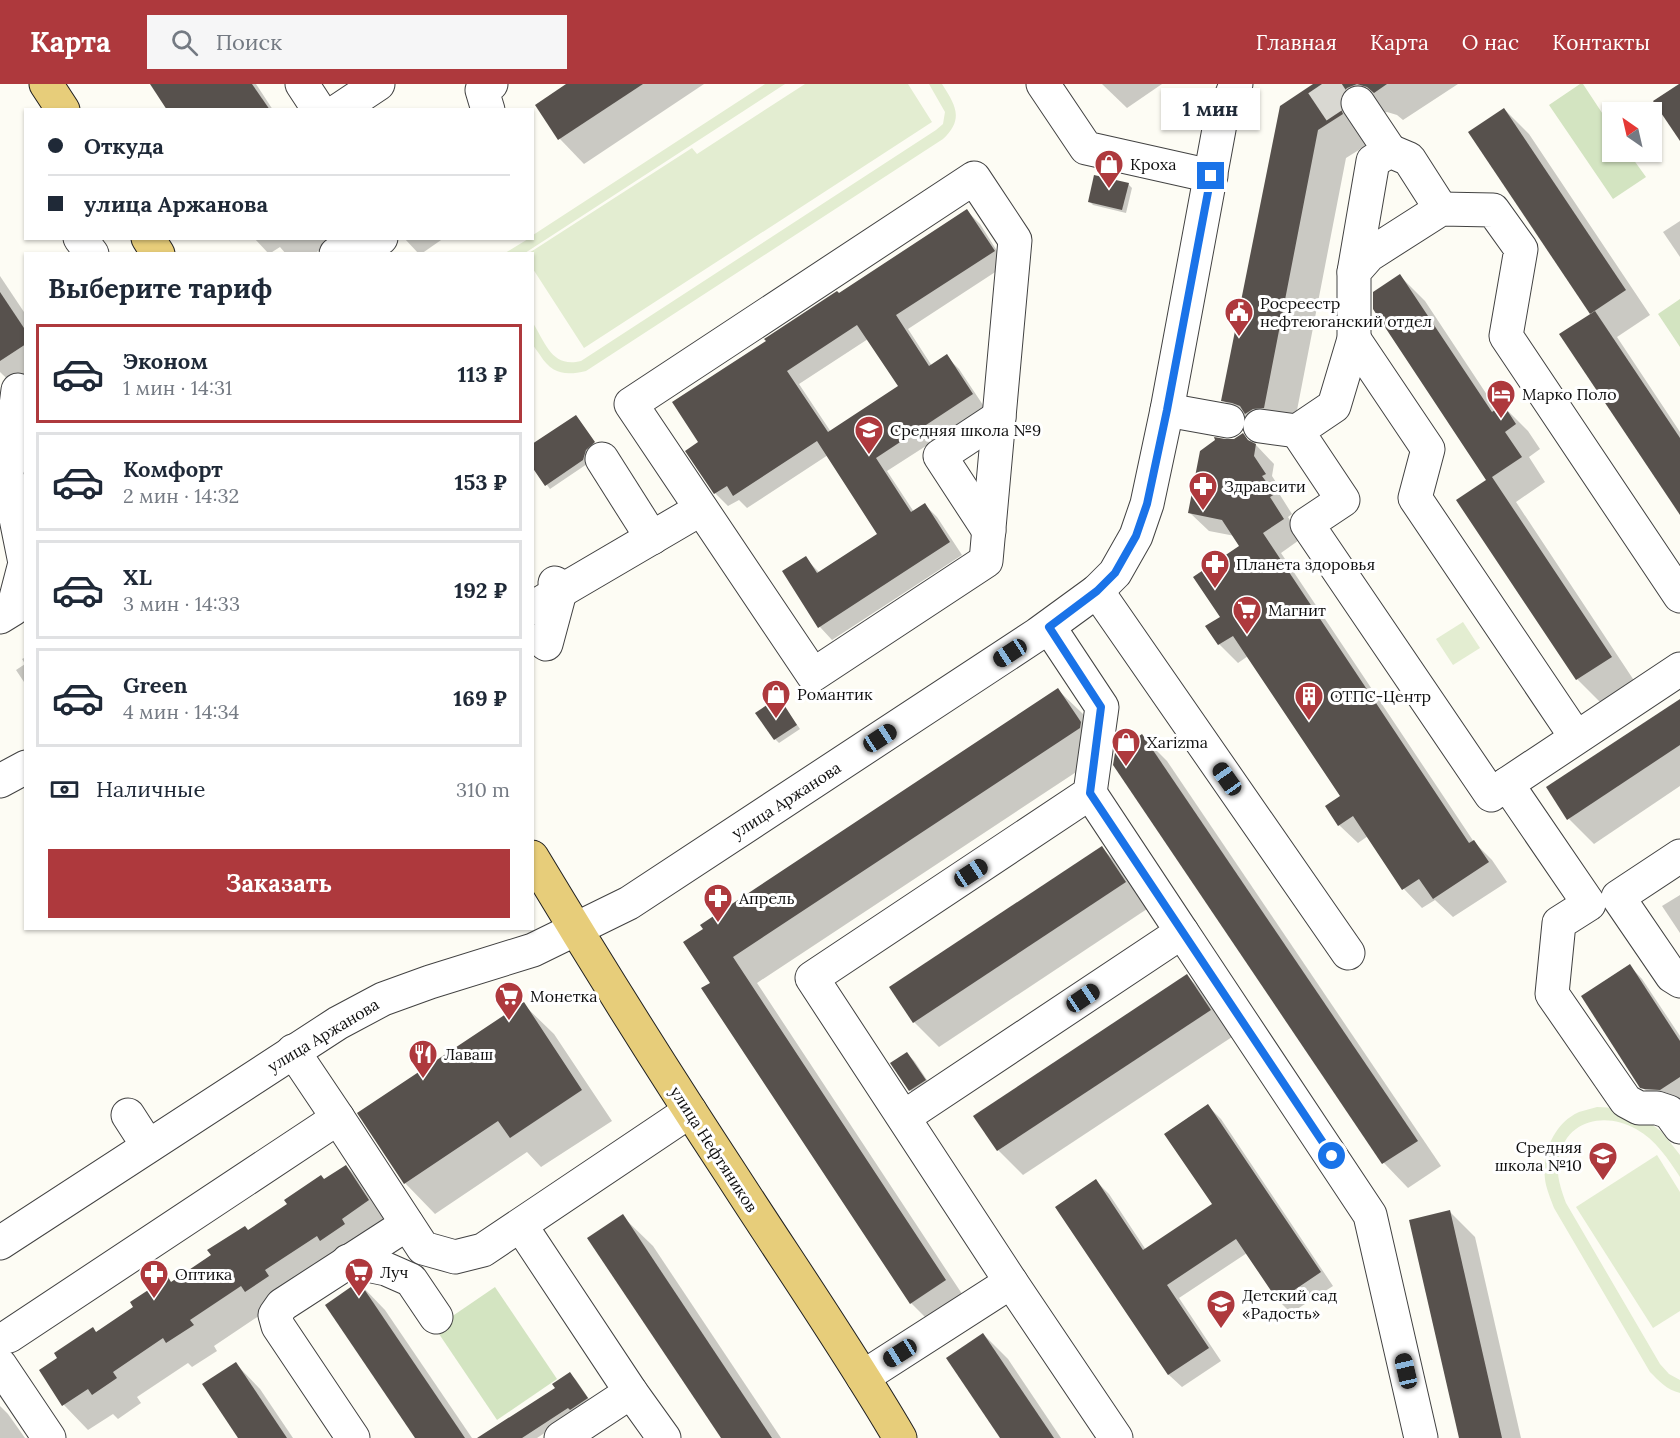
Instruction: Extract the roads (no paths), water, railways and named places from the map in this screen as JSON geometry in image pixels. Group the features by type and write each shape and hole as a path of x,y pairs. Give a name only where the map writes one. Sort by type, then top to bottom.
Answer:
{"main road":[{"path":"46,84 62,108"},
{"name":"улица Нефтяников","path":"534,860 690,1111 863,1377 900,1438"}],"street":[{"path":"302,84 318,108"},
{"path":"342,108 378,84"},
{"path":"1043,84 1086,148 1211,176"},
{"name":"улица Аржанова","path":"0,1243 338,1023 383,999 533,950 629,903 1049,627 1097,591 1115,573 1136,536 1147,504 1221,124 1236,84"},
{"path":"1260,426 1297,431 1334,406 1354,339 1354,272 1381,156 1350,109"},
{"path":"1381,156 1409,159 1441,209"},
{"path":"974,178 1015,240 999,417 986,561 813,675 631,404 974,178"},
{"path":"1354,272 1369,255 1441,209 1493,210 1521,249 1506,336 1680,596"},
{"path":"330,252 339,240"},
{"path":"342,252 375,240"},
{"path":"1354,339 1428,449 1415,498 1576,737"},
{"path":"14,387 8,474 24,558"},
{"path":"1167,410 1228,421"},
{"path":"989,531 940,456 999,417"},
{"path":"1297,431 1343,500 1307,524 1491,795 1680,669"},
{"path":"602,459 652,538"},
{"path":"534,606 557,587 652,538 701,509"},
{"path":"0,617 13,609 24,567"},
{"path":"546,644 557,587"},
{"path":"1097,591 1348,953"},
{"path":"1049,627 1101,707 1090,793 1370,1215 1421,1438"},
{"path":"1507,784 1604,900 1672,976 1680,981"},
{"path":"1090,793 812,978 1116,1438"},
{"path":"1680,856 1559,923 1552,994 1626,1101 1639,1108 1657,1108 1669,1112 1680,1127"},
{"path":"904,1118 1182,932"},
{"path":"293,1051 423,1248 455,1257 483,1250 690,1111"},
{"path":"128,1115 148,1146"},
{"path":"49,1438 5,1351 338,1118"},
{"path":"353,1438 278,1326 275,1315 282,1305 406,1224"},
{"path":"521,1226 664,1438"},
{"path":"348,1261 386,1269 411,1280 436,1317"},
{"path":"863,1377 1011,1282"},
{"path":"561,1438 631,1392"}],"tunnel":[{"path":"1322,84 1342,114"}],"place":[{"name":"Кроха","path":"1109,190"},
{"name":"Росреестр нефтеюганский отдел","path":"1239,338"},
{"name":"Марко Поло","path":"1501,420"},
{"name":"Средняя школа №9","path":"869,456"},
{"name":"Здравсити","path":"1203,512"},
{"name":"Планета здоровья","path":"1215,590"},
{"name":"Магнит","path":"1247,636"},
{"name":"Романтик","path":"776,720"},
{"name":"ОТПС-Центр","path":"1309,722"},
{"name":"Xarizma","path":"1126,768"},
{"name":"Апрель","path":"718,924"},
{"name":"Монетка","path":"509,1022"},
{"name":"Лаваш","path":"423,1080"},
{"name":"Средняя школа №10","path":"1603,1182"},
{"name":"Луч","path":"359,1298"},
{"name":"Оптика","path":"154,1300"},
{"name":"Детский сад «Радость»","path":"1221,1330"}]}
